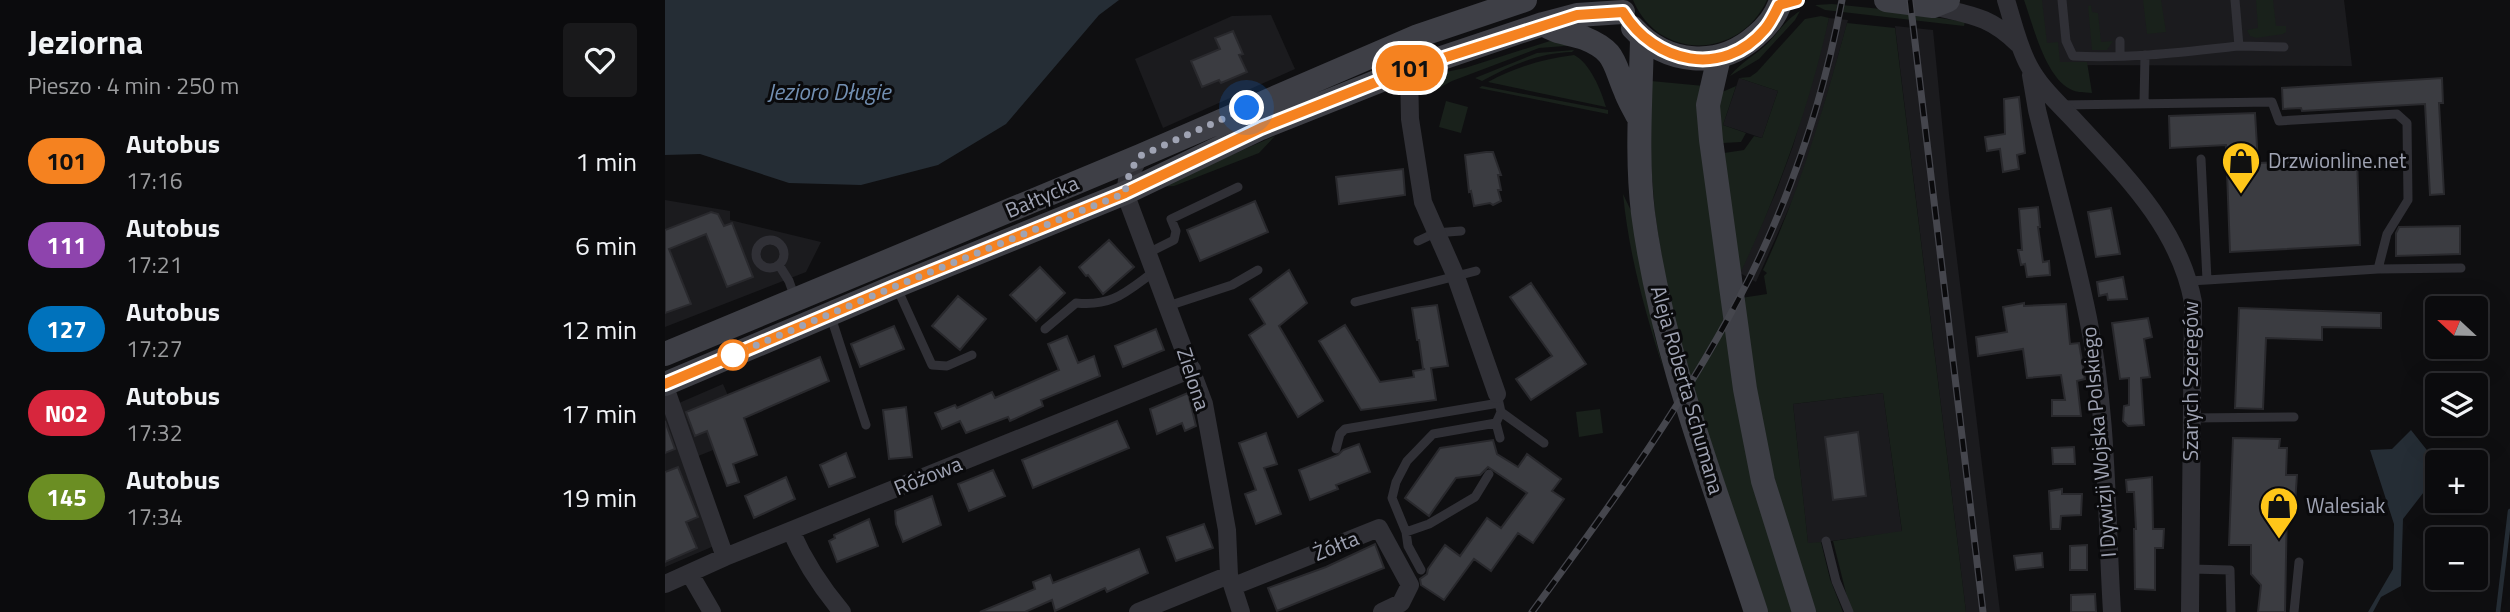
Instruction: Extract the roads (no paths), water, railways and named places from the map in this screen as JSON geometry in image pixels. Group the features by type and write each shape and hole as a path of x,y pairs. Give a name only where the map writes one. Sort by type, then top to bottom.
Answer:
{"main road":[{"name":"Bałtycka","path":"665,355 1418,36 1525,0"},
{"path":"1886,0 1941,3"},
{"path":"1621,6 1642,37 1659,49 1678,57 1699,60 1719,57 1745,47 1765,29 1786,2"},
{"name":"Bałtycka","path":"665,385 896,286 1125,193 1261,128 1409,69 1543,24 1621,6"},
{"path":"1543,24 1555,32 1569,32 1601,45 1611,53 1639,118"},
{"name":"Aleja Roberta Schumana","path":"1642,37 1639,118 1643,211 1664,326 1756,612"},
{"path":"1719,57 1708,105 1745,388 1763,481 1804,612"}],"street":[{"name":"Szarych Szeregów","path":"2006,0 2020,47 2030,68 2157,215 2179,255 2198,281 2193,302 2190,612"},
{"path":"1941,3 2001,28 2020,47"},
{"path":"1418,36 1409,69 1407,119 1423,202 1456,278 1499,403"},
{"name":"I Dywizji Wojska Polskiego","path":"2030,68 2089,320 2099,391 2112,612"},
{"path":"1125,193 1132,167 1140,156"},
{"name":"Zielona","path":"1125,193 1204,404 1227,530 1231,580 1241,612"},
{"name":"Różowa","path":"665,584 725,557 1192,369"},
{"path":"665,385 725,557"},
{"name":"Żółta","path":"1231,580 1379,528 1410,585 1401,603 1382,612"},
{"path":"792,531 801,554 842,612"},
{"path":"690,574 712,612"},
{"path":"1138,612 1231,580"}],"lane":[{"path":"2062,0 2066,41 2073,56 2145,55 2179,49 2239,46 2284,47"},
{"path":"2235,0 2239,46"},
{"path":"2120,41 2120,55"},
{"path":"2144,103 2145,55"},
{"path":"2060,105 2272,102 2279,121 2397,114 2407,123 2408,200 2387,234 2378,269"},
{"path":"2201,159 2198,281 2378,269 2461,268"},
{"path":"1148,253 1174,240 1176,231 1171,219 1238,187"},
{"path":"1418,241 1435,233 1461,231"},
{"path":"779,265 789,281 795,300"},
{"path":"1168,306 1232,285 1258,270"},
{"path":"1045,329 1076,303 1094,305 1116,299 1155,271"},
{"path":"1355,302 1476,271"},
{"path":"896,286 932,365 947,366 972,355"},
{"path":"830,314 866,425"},
{"path":"1499,403 1496,423 1500,438"},
{"path":"1499,403 1544,443"},
{"path":"1336,449 1340,433 1345,429 1499,403"},
{"path":"2192,418 2294,417"},
{"path":"1421,570 1408,546 1406,531 1392,498 1396,482 1407,461 1433,433 1496,423"},
{"path":"1406,531 1429,524 1475,497 1489,474"},
{"path":"1826,541 1836,581 1849,612"},
{"path":"2294,612 2299,562"},
{"path":"2191,569 2230,570 2231,612"}],"water":[{"name":"Jezioro Długie","path":"665,0 1119,0 1099,15 1006,124 938,165 861,185 789,183 700,154 665,155"},
{"path":"2411,430 2427,450 2425,491 2403,519 2401,586 2381,597 2373,612 2368,612 2393,569 2394,524 2370,450 2392,449"}],"waterway":[{"path":"2498,612 2510,511"}],"railway":[{"path":"1532,612 1648,449 1702,364 1750,277 1780,211 1805,142 1826,72 1842,0"},
{"path":"1910,0 1983,612"}],"place":[{"name":"Drzwionline.net","path":"2241,195"},
{"name":"Walesiak","path":"2279,540"}]}
